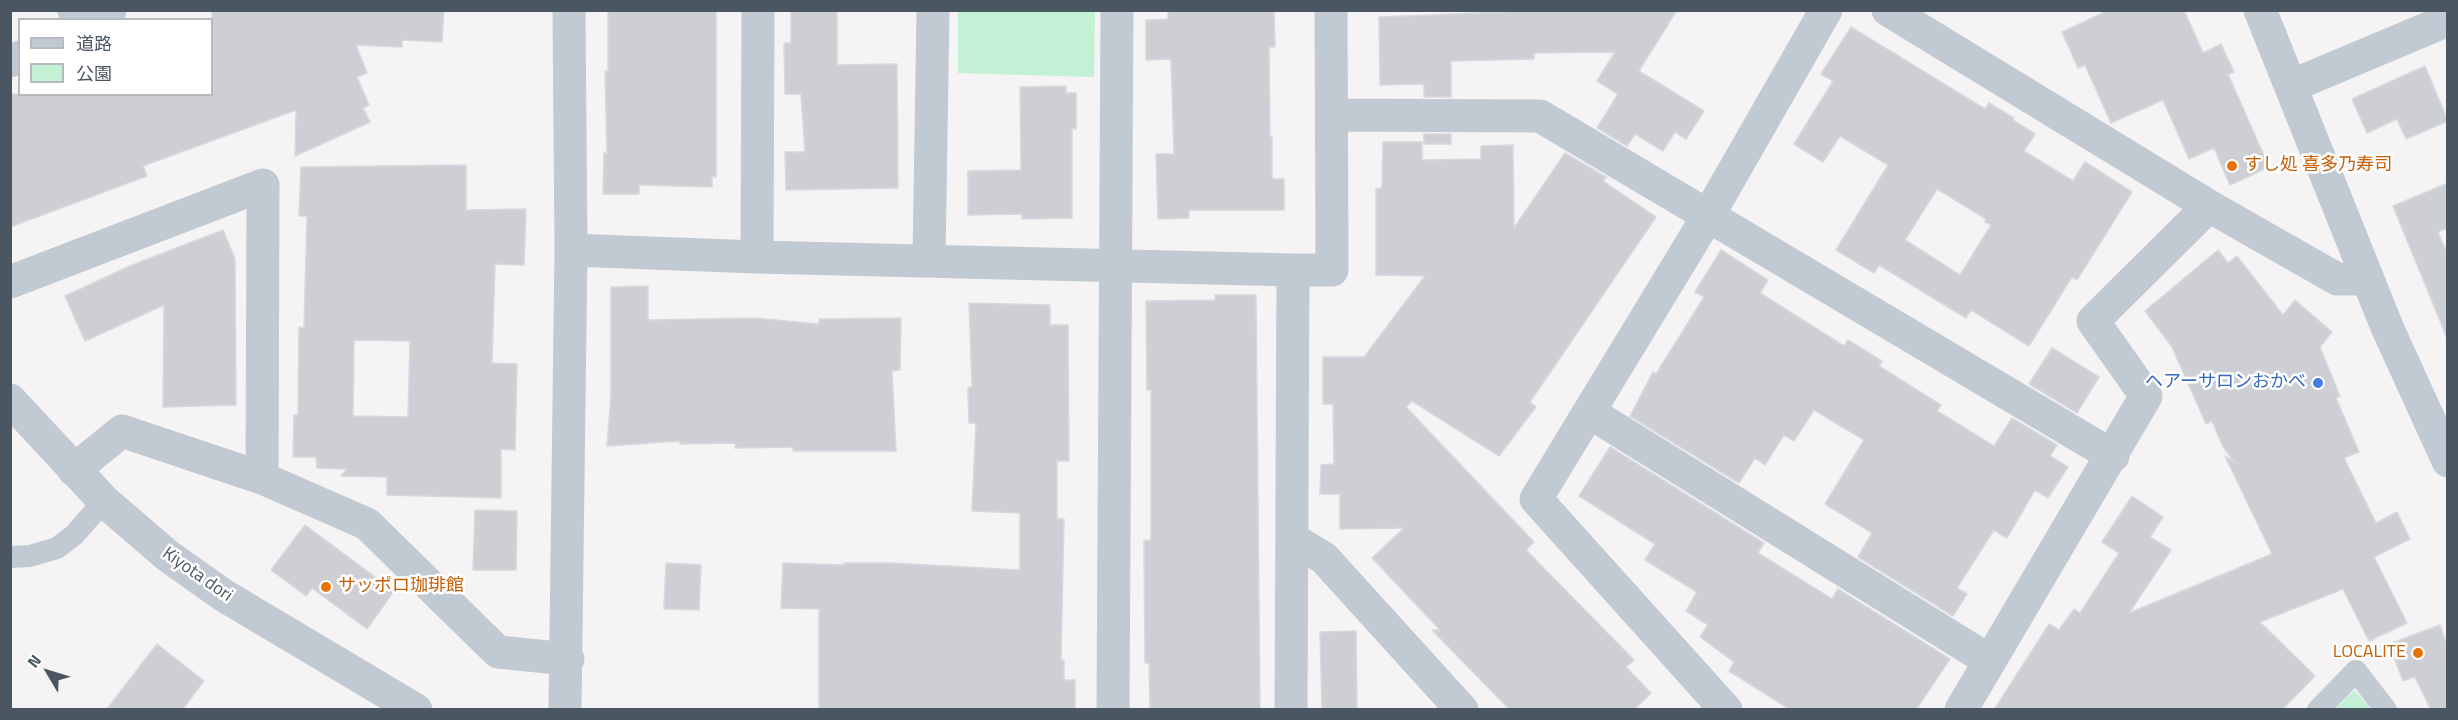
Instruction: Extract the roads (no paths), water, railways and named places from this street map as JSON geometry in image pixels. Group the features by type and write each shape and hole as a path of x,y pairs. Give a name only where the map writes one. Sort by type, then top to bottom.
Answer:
{"street":[{"path":"96,18 110,10"},
{"path":"565,710 568,659 571,250 569,10"},
{"path":"758,10 758,257"},
{"path":"929,261 933,10"},
{"path":"1113,710 1117,10"},
{"path":"571,250 758,257 1116,263 1332,270 1330,10"},
{"path":"1726,710 1536,499 1708,216 1826,10"},
{"path":"1888,10 2209,206 2337,279 2368,279"},
{"path":"2260,10 2368,279 2448,461"},
{"path":"2291,86 2448,20"},
{"path":"1332,115 1540,116 2113,456"},
{"path":"10,282 264,185 262,478"},
{"path":"1961,710 2113,456 2146,396 2093,321 2209,206"},
{"path":"1292,710 1293,270"},
{"name":"Kiyota dori","path":"10,400 104,501 168,556 224,595 416,710"},
{"path":"1589,412 1990,661"},
{"path":"74,470 122,431 262,478 368,524 498,652 568,659"},
{"path":"1292,539 1324,558 1462,710"}],"lane":[{"path":"10,558 30,556 57,548 74,535 104,501"},
{"path":"2318,710 2356,671 2386,710"}],"place":[{"name":"すし処 喜多乃寿司","path":"2232,166"},
{"name":"ヘアーサロンおかべ","path":"2318,383"},
{"name":"サッポロ珈琲館","path":"326,587"},
{"name":"LOCALITE","path":"2418,653"}]}
